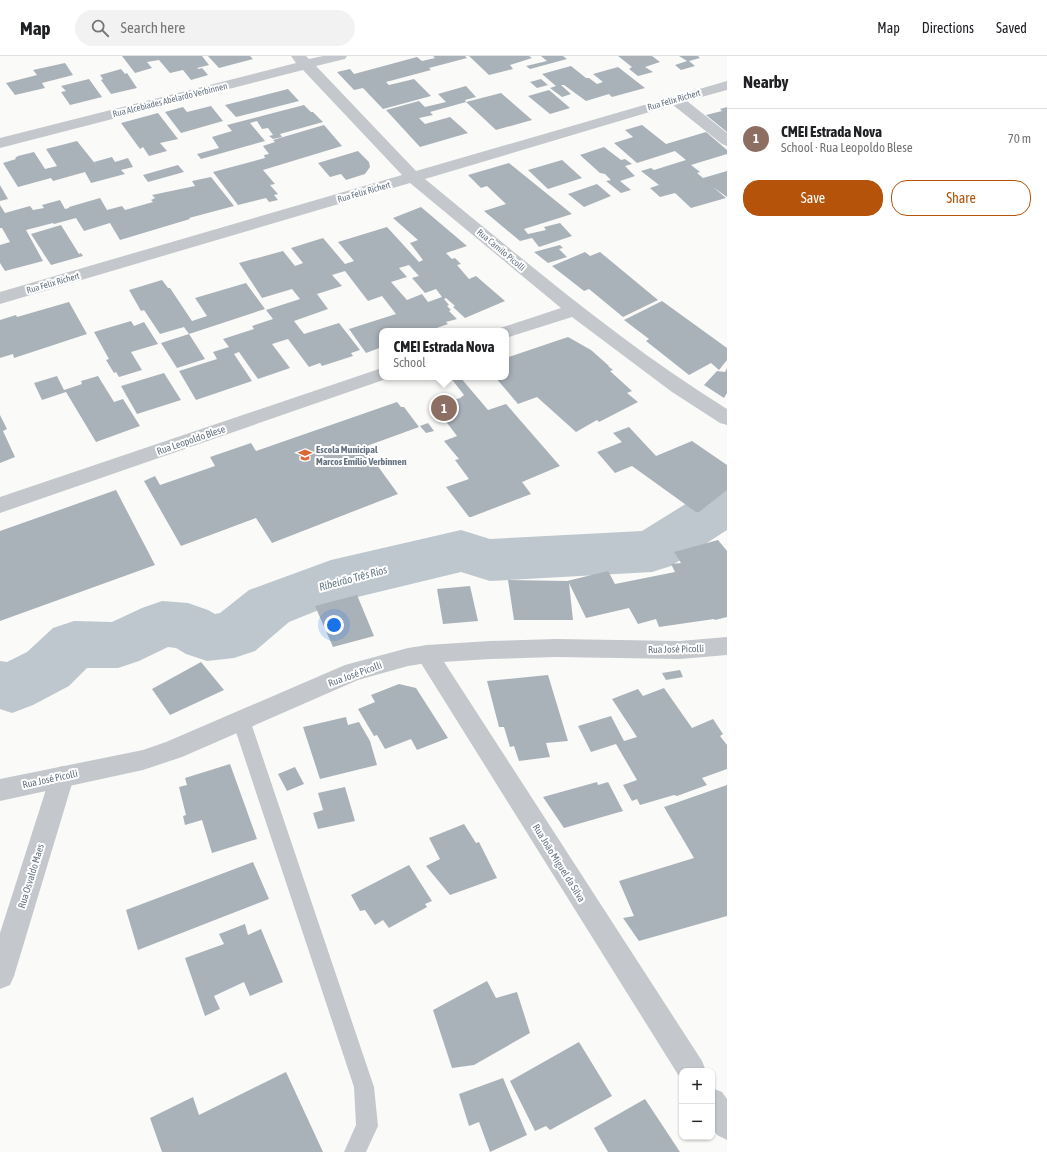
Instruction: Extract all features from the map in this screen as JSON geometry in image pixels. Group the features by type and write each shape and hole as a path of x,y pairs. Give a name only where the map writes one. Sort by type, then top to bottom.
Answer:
{"street":[{"name":"Rua Alcebiades Abelardo Verbinnen","path":"0,143 302,60 340,56"},
{"name":"Rua Camilo Picolli","path":"302,60 414,178 574,310 678,388 727,418"},
{"name":"Rua Felix Richert","path":"0,298 414,178 727,85"},
{"path":"676,100 727,141"},
{"path":"509,331 574,310"},
{"name":"Rua Leopoldo Blese","path":"0,505 379,375"},
{"name":"Rua José Picolli","path":"0,790 143,760 173,750 353,672 388,662 427,654 497,650 680,650 727,646"},
{"name":"Rua João Miguel da Silva","path":"427,654 690,1068"},
{"name":"Rua Osvaldo Maes","path":"0,976 62,777"},
{"path":"713,1104 727,1125"}],"lane":[{"path":"241,720 364,1086 367,1126 355,1152"}],"building":[{"path":"122,56 202,56 209,65 197,68 202,68 208,75 191,80 183,70 170,73 159,60 147,62 152,68 135,73"},
{"path":"208,56 250,56 253,59 219,68"},
{"path":"433,56 465,56 467,58 429,68 431,70 386,82 389,85 414,79 431,96 383,109 363,88 354,90 337,72 350,69 354,74 417,57 422,61 435,58"},
{"path":"469,56 529,56 532,58 510,65 513,69 489,75"},
{"path":"541,56 563,56 567,59 530,69 526,66 547,61"},
{"path":"618,56 652,56 660,62 645,67 653,72 638,76 629,69 632,67"},
{"path":"679,56 698,56 700,58 689,61 695,66 681,70 675,65 687,61"},
{"path":"65,63 73,75 42,83 45,88 15,95 6,83 37,75 33,70"},
{"path":"571,66 586,78 589,78 597,84 603,82 593,74 618,67 645,88 612,97 609,94 586,101 564,85 561,85 571,94 562,97 550,88 556,86 542,74"},
{"path":"121,69 125,74 127,73 137,88 111,94 101,80 103,79 100,75"},
{"path":"89,79 102,97 70,105 61,92 66,91 61,86"},
{"path":"541,79 548,85 537,88 530,82"},
{"path":"466,86 476,97 465,100 466,102 430,112 433,115 419,118 425,124 450,117 468,133 420,147 386,110 419,101 425,107 446,102 438,94"},
{"path":"288,89 299,101 236,117 225,105"},
{"path":"549,90 570,108 550,114 528,96"},
{"path":"501,93 532,120 496,130 466,102"},
{"path":"304,105 323,122 280,134 282,137 273,139 269,136 273,135 268,128 262,129 257,121 250,123 265,141 201,159 197,154 219,148 212,137 232,131 227,125"},
{"path":"211,106 223,121 181,133 165,112 183,107 187,112"},
{"path":"727,107 727,132 706,115 722,111 720,109"},
{"path":"158,113 178,139 160,143 167,151 149,156 143,147 140,149 121,123"},
{"path":"324,125 342,146 263,170 275,184 270,185 278,194 274,195 278,200 269,202 266,198 238,205 213,172 265,158 264,155 269,154 263,146 275,142 273,140"},
{"path":"642,125 666,144 706,132 727,150 727,154 691,165 700,172 697,173 703,178 727,171 727,197 713,187 726,198 691,208 675,193 660,197 650,188 659,185 641,171 651,168 654,170 686,160 675,151 637,163 614,143 633,137 625,130"},
{"path":"77,141 97,166 94,162 112,157 115,162 128,158 133,167 121,170 125,174 91,183 85,172 53,181 51,178 18,187 3,163 16,159 15,158 18,156 34,152 45,169 57,166 46,149"},
{"path":"604,147 621,160 625,159 632,164 625,166 635,176 620,181 631,190 621,193 606,181 611,180 605,174 600,173 580,155"},
{"path":"358,151 369,162 370,167 365,174 346,180 341,174 330,177 318,163"},
{"path":"562,160 582,178 548,189 528,170"},
{"path":"509,163 572,214 524,229 528,234 546,230 544,227 560,223 572,236 539,247 532,238 520,241 484,211 506,204 487,186 481,188 468,175"},
{"path":"178,165 184,172 148,182 143,175"},
{"path":"211,177 234,206 189,218 190,219 120,240 110,223 84,231 76,218 53,223 26,230 43,261 5,271 0,263 0,245 10,242 2,228 0,228 0,205 5,213 30,206 33,210 44,208 42,205 60,200 65,209 100,198 107,210 122,206 125,210 153,202 151,200 155,198 152,195 195,186 192,181"},
{"path":"597,184 611,196 584,207 568,194"},
{"path":"0,185 8,199 0,201"},
{"path":"421,207 467,246 446,253 452,259 455,258 461,264 457,265 469,279 476,276 505,301 465,318 446,298 444,299 449,305 447,306 451,310 449,311 457,319 446,322 448,324 437,328 379,328 379,348 366,353 349,329 396,314 382,296 368,301 345,271 332,275 342,286 317,294 328,309 294,321 304,334 339,323 360,350 351,353 353,356 322,366 320,363 309,367 288,339 272,344 290,368 258,379 239,352 234,354 252,381 196,400 179,371 217,359 213,352 229,347 223,339 254,329 252,326 273,319 266,310 300,299 292,289 262,298 239,263 283,251 295,266 303,263 291,248 323,238 345,264 354,261 338,242 387,227 419,262 423,260 410,243 418,240 393,218","holes":["409,265 419,276 412,278 425,293 436,289 442,297 428,302 422,294 407,300 391,282 407,277 399,268"]},
{"path":"61,225 79,254 81,253 83,256 51,265 31,234"},
{"path":"560,245 563,248 559,249 567,257 548,263 534,252"},
{"path":"585,252 590,256 600,252 658,300 623,317 589,289 584,291 552,266"},
{"path":"162,280 168,288 170,288 192,321 207,316 195,298 246,283 265,309 189,334 184,327 160,334 144,310 141,311 129,290"},
{"path":"662,301 727,348 727,360 719,370 711,363 689,375 646,341 649,339 624,320"},
{"path":"69,302 87,334 14,358 13,354 0,358 0,320 16,315 17,317"},
{"path":"131,321 134,326 144,322 158,344 131,352 142,370 119,377 116,372 114,373 106,360 109,359 94,332"},
{"path":"189,334 205,359 177,368 161,343"},
{"path":"568,337 591,350 609,366 613,370 610,371 632,391 627,393 638,402 599,422 597,420 576,432 537,397 518,404 498,380 509,380 509,357"},
{"path":"727,368 727,393 724,398 704,385 717,371 725,372"},
{"path":"164,373 181,400 137,414 121,386"},
{"path":"57,376 64,390 82,384 81,381 98,376 114,402 123,399 140,426 96,442 66,392 42,400 34,383"},
{"path":"452,380 463,380 488,410 506,404 560,466 522,482 531,494 471,517 469,517 446,487 469,479 455,460 459,459 444,441 457,436 435,407 460,398 464,395"},
{"path":"397,402 401,407 404,407 419,427 364,447 398,494 272,543 256,518 181,546 144,481 155,476 160,485 215,466 210,457 251,443 256,451"},
{"path":"0,415 7,429 3,431 15,457 0,463"},
{"path":"428,423 434,431 426,433 420,426"},
{"path":"629,427 656,456 692,441 727,465 727,490 699,512 696,512 632,466 615,473 597,452 622,442 613,433"},
{"path":"116,490 155,565 0,621 0,531"},
{"path":"718,540 727,551 727,617 715,620 659,627 656,619 638,624 629,608 586,618 569,583 573,620 514,620 508,580 567,581 608,571 615,584 675,572 671,564 681,563 674,552"},
{"path":"470,586 478,621 443,624 437,589"},
{"path":"357,595 374,636 333,647 315,606"},
{"path":"201,662 224,690 170,715 152,689"},
{"path":"680,670 683,677 666,680 662,673"},
{"path":"548,675 568,741 546,743 550,757 519,761 514,746 510,747 504,727 499,727 487,681"},
{"path":"399,684 416,688 448,738 417,750 411,739 385,749 377,735 374,736 358,709 375,702 371,695"},
{"path":"664,688 692,728 713,719 723,734 720,736 727,745 727,769 702,778 707,785 677,796 674,795 640,805 637,799 632,801 623,785 637,780 616,744 591,752 578,726 611,716 624,741 637,737 612,699 638,689 643,696"},
{"path":"346,717 348,725 359,722 370,741 377,765 320,779 303,727"},
{"path":"230,764 257,839 212,853 202,820 185,825 183,816 186,815 179,787 187,785 185,778"},
{"path":"295,767 304,784 287,791 278,774"},
{"path":"597,782 598,785 608,782 623,811 564,828 543,797"},
{"path":"727,785 727,916 639,941 623,918 634,916 619,881 694,858 664,807"},
{"path":"345,787 355,821 318,829 313,813 323,810 318,793"},
{"path":"464,824 476,843 479,842 497,878 450,895 426,866 440,859 429,838"},
{"path":"253,862 269,899 138,950 126,910"},
{"path":"409,865 432,901 425,904 427,907 389,928 383,920 375,925 365,910 360,911 351,895"},
{"path":"245,924 248,935 261,929 283,982 250,996 244,982 214,996 220,1009 205,1016 185,958 224,944 219,934"},
{"path":"487,981 496,998 517,992 530,1033 474,1065 452,1068 433,1010"},
{"path":"579,1042 612,1096 550,1130 546,1126 535,1131 510,1081"},
{"path":"286,1072 323,1152 162,1152 150,1118 193,1097 199,1115"},
{"path":"503,1078 527,1135 490,1152 479,1122 469,1126 459,1094"},
{"path":"645,1099 680,1152 608,1152 594,1128"}],"waterway":[{"name":"Ribeirão Três Rios","path":"0,685 12,688 48,669 74,644 118,645 162,624 188,626 207,638 234,635 269,606 331,582 461,551 490,560 652,551 727,504"}],"place":[{"name":"CMEI Estrada Nova","path":"444,408"},
{"name":"Escola Municipal Marcos Emílio Verbinnen","path":"305,455"}]}
